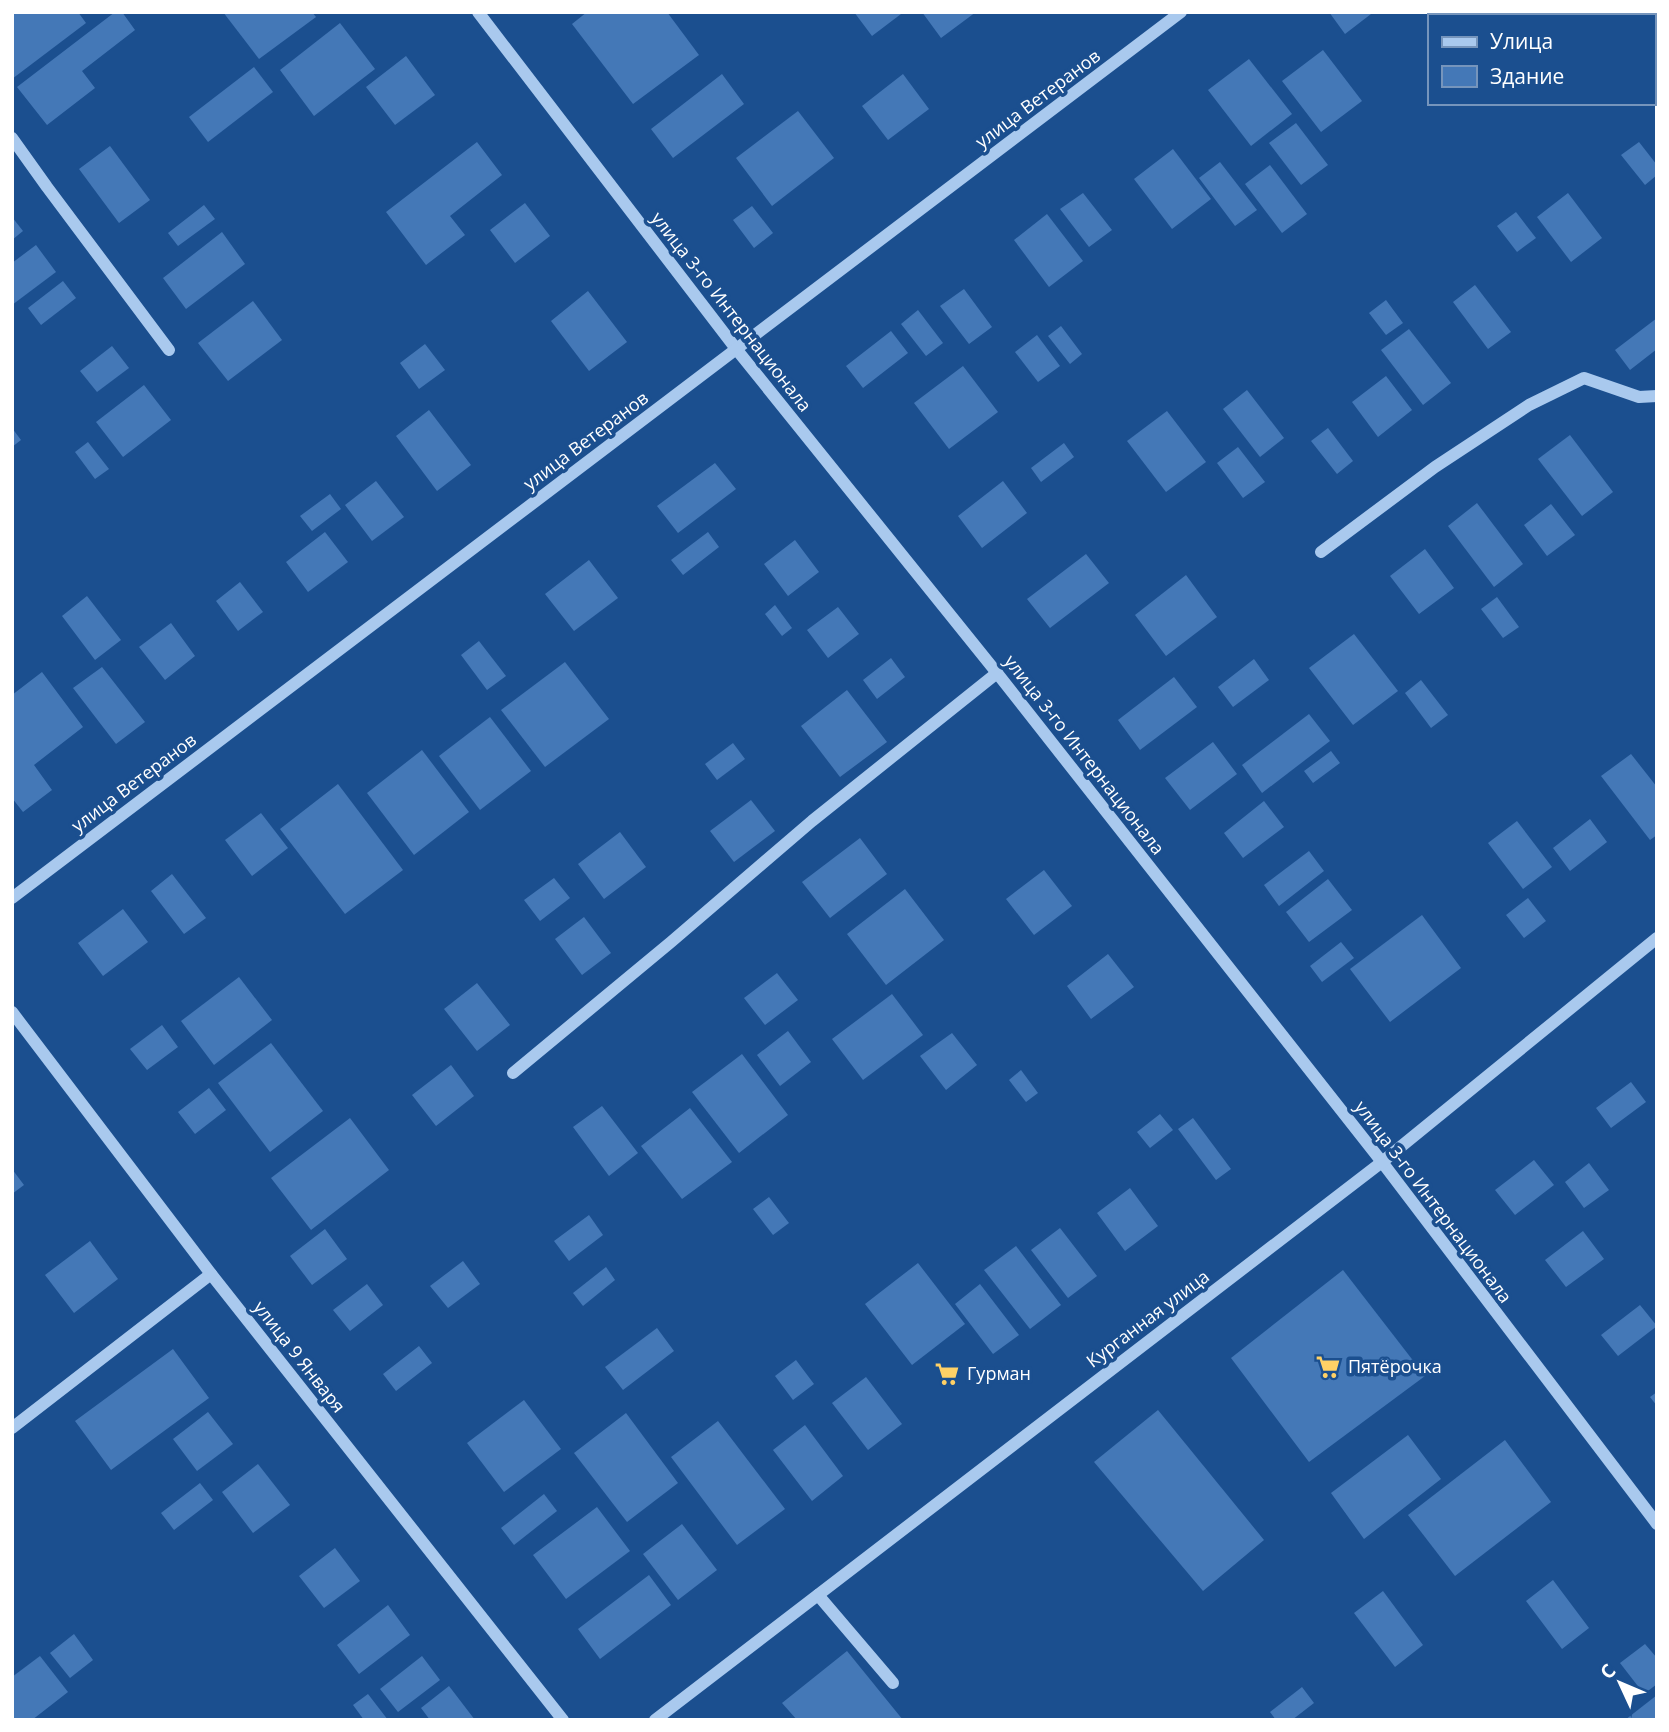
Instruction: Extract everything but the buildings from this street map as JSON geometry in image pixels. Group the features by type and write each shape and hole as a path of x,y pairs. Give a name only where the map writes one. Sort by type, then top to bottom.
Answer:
{"street":[{"name":"улица 3-го Интернационала","path":"478,12 737,350 997,673 1382,1162 1657,1524"},
{"name":"улица Ветеранов","path":"12,898 1181,12"},
{"path":"12,138 169,350"},
{"path":"1321,552 1446,460 1529,405 1584,378 1639,397 1657,396"},
{"path":"513,1073 812,821 997,673"},
{"name":"Курганная улица","path":"655,1720 1382,1162 1657,938"},
{"name":"улица 9 Января","path":"12,1012 211,1274 563,1720"},
{"path":"12,1428 211,1274"},
{"path":"818,1595 893,1683"}],"place":[{"name":"Пятёрочка","path":"1328,1367"},
{"name":"Гурман","path":"947,1374"}]}
